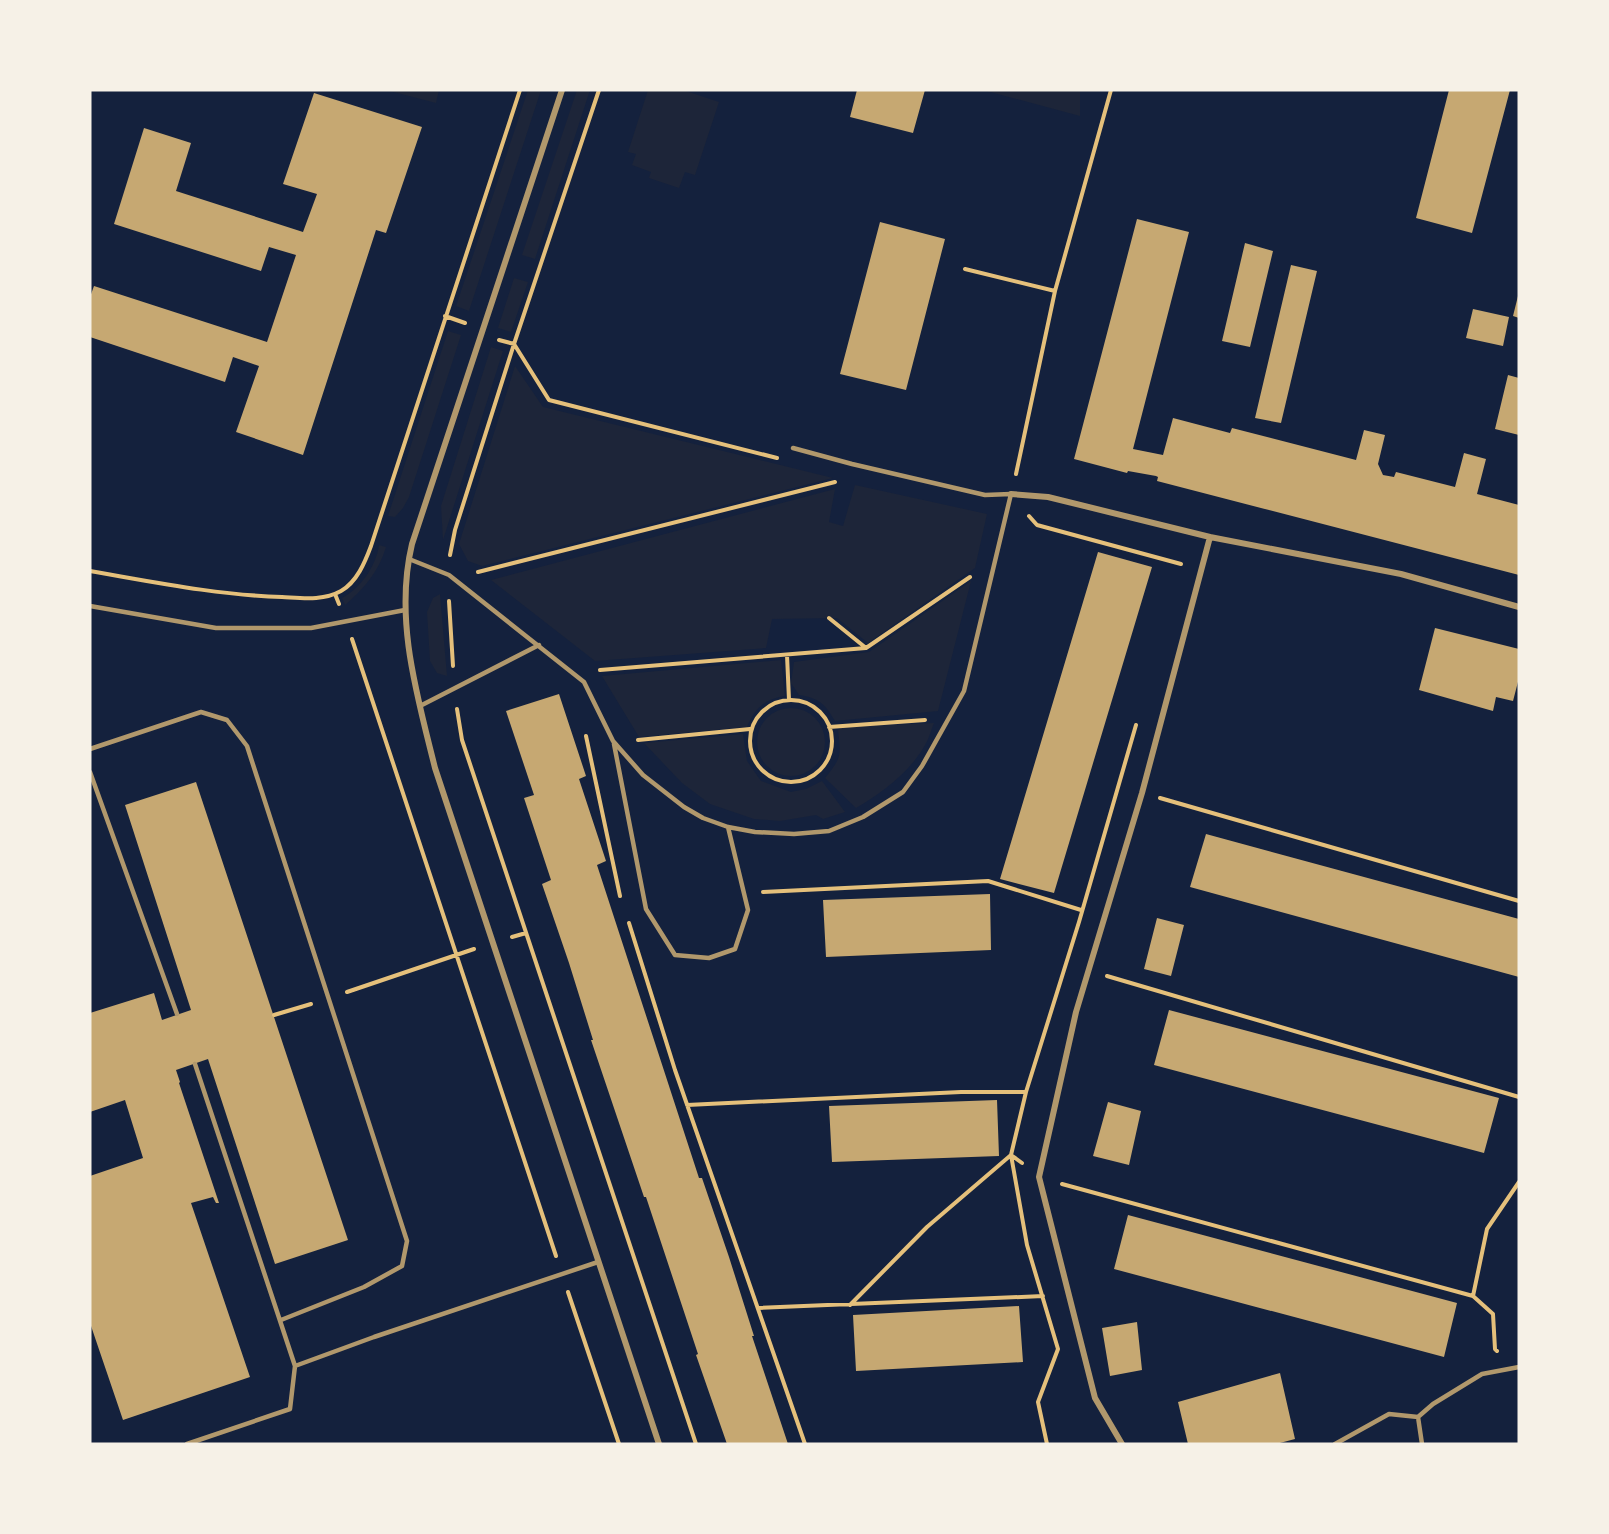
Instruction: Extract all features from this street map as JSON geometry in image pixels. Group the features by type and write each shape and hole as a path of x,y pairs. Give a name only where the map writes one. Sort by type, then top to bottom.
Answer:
{"street":[{"path":"562,90 409,559 405,610 409,655 435,768 659,1444"},
{"path":"1011,494 1048,497 1210,537 1401,574 1519,607"},
{"path":"1122,1444 1095,1398 1039,1177 1076,1012 1142,793 1210,537"}],"lane":[{"path":"613,741 643,775 684,807 703,818 728,827 755,832 794,834 829,831 863,817 903,792 922,766 964,691 1011,494 985,495 793,448"},
{"path":"409,559 449,575 584,682 613,741 646,909 675,955 709,958 735,949 748,910 728,827"},
{"path":"90,606 216,628 311,628 405,610"},
{"path":"420,706 539,645"},
{"path":"90,749 201,712 227,720 247,746 407,1241 402,1266 364,1287 281,1320"},
{"path":"90,772 177,1014"},
{"path":"187,1444 290,1409 295,1366 195,1064"},
{"path":"295,1366 598,1262"},
{"path":"1335,1444 1389,1414 1418,1417 1433,1404 1482,1374 1519,1367"},
{"path":"1418,1417 1422,1444"}],"path":[{"path":"90,571 231,594 312,598 336,594 357,575 371,546 520,90"},
{"path":"599,90 455,530 450,553 449,575 455,689 462,740 696,1444"},
{"path":"1111,90 1055,291 1011,494 1037,525 1183,564 1180,575"},
{"path":"964,269 1055,291"},
{"path":"445,316 465,323"},
{"path":"495,338 514,344 549,400 786,460"},
{"path":"471,574 841,480"},
{"path":"450,553 457,560"},
{"path":"593,670 866,648 977,573"},
{"path":"336,594 403,788 456,955 619,1444"},
{"path":"829,618 866,648"},
{"path":"787,655 789,700"},
{"path":"795,699 809,703 820,712 829,727 832,738 831,753 814,775 801,781 786,782 772,778 761,770 753,758 749,744 750,729 757,716 768,706 781,700 795,699"},
{"path":"457,715 464,707"},
{"path":"829,727 949,719"},
{"path":"1047,1444 1038,1402 1058,1349 1027,1245 1011,1155 1026,1092 1137,720"},
{"path":"633,740 750,729"},
{"path":"584,730 596,775 617,885 624,907"},
{"path":"1142,793 1519,902"},
{"path":"745,895 765,892 988,881 1082,910"},
{"path":"627,918 687,1105 805,1444"},
{"path":"274,1015 526,933"},
{"path":"1089,971 1519,1097"},
{"path":"687,1105 961,1092 1026,1092"},
{"path":"1011,1155 1039,1177 1473,1296 1493,1314 1495,1349 1503,1355"},
{"path":"850,1305 927,1227 1011,1155"},
{"path":"1473,1296 1487,1229 1519,1182"},
{"path":"759,1308 1043,1296"}],"shaded area":[{"path":"386,90 439,90 436,103"},
{"path":"528,90 541,90 469,311 456,306"},
{"path":"577,90 590,90 535,259 522,255"},
{"path":"648,90 683,90 719,102 695,175 685,172 679,188 649,178 651,172 632,165 636,154 628,152"},
{"path":"983,90 1080,90 1080,116"},
{"path":"514,278 528,282 511,332 498,328"},
{"path":"448,331 461,335 409,497 395,517 388,516"},
{"path":"491,347 503,351 443,540 441,506"},
{"path":"515,366 543,407 833,478 482,566 468,561 459,544"},
{"path":"855,485 987,514 975,568 868,643 837,618 772,619 766,648 595,661 491,580 835,489 829,522 843,526"},
{"path":"379,545 386,547 375,572 345,605 342,598 366,576 375,561"},
{"path":"971,581 938,711 835,721 821,703 799,695 791,683 794,662 869,652"},
{"path":"440,594 447,676 437,673 430,661 427,612 433,598"},
{"path":"781,660 785,696 766,702 747,727 639,737 602,676"},
{"path":"784,708 798,708 810,713 820,723 825,742 820,761 810,771 798,776 784,776 772,771 762,761 757,749 757,735 762,723 772,713"},
{"path":"934,723 926,743 912,764 885,789 856,808 825,778 839,756 838,730 842,727"},
{"path":"743,734 747,761 761,781 791,792 806,789 822,781 845,812 823,819 816,815 780,821 754,819 710,804 682,783 644,743"}],"building":[{"path":"857,90 925,90 913,133 850,117"},
{"path":"1449,90 1510,90 1472,233 1416,218"},
{"path":"314,93 422,127 386,233 376,230 303,455 236,432 259,366 233,357 225,382 90,337 90,297 94,286 267,342 296,255 269,247 261,271 114,224 144,128 191,143 176,191 303,232 317,194 283,184"},
{"path":"1137,219 1189,232 1133,449 1163,455 1173,418 1230,433 1232,428 1356,460 1364,430 1385,435 1378,464 1383,475 1394,477 1396,472 1455,487 1464,453 1486,459 1477,494 1519,505 1519,575 1157,481 1156,476 1128,471 1127,473 1074,459"},
{"path":"880,222 945,239 906,390 840,374"},
{"path":"1245,243 1273,251 1250,347 1222,341"},
{"path":"1291,265 1317,271 1281,423 1255,418"},
{"path":"1519,296 1519,318 1513,316"},
{"path":"1473,309 1509,317 1503,346 1466,338"},
{"path":"1508,375 1519,378 1519,435 1495,429"},
{"path":"1098,552 1152,567 1054,893 1000,879"},
{"path":"1435,628 1519,649 1519,678 1513,701 1496,697 1493,711 1419,690"},
{"path":"559,694 586,776 579,779 606,861 597,865 699,1178 702,1178 729,1257 754,1336 752,1336 788,1444 727,1444 646,1197 644,1197 591,1040 593,1040 569,963 542,884 551,880 524,798 534,795 506,711"},
{"path":"196,782 348,1240 275,1264 208,1059 176,1070 219,1203 216,1203 213,1197 191,1203 250,1377 123,1420 90,1323 90,1176 143,1158 125,1100 90,1112 90,1013 154,993 162,1020 191,1010 125,805"},
{"path":"1206,834 1519,919 1519,977 1190,887"},
{"path":"990,894 991,950 826,957 823,900"},
{"path":"1157,918 1184,925 1171,976 1144,969"},
{"path":"1169,1010 1499,1098 1484,1153 1154,1065"},
{"path":"997,1100 999,1156 832,1162 829,1106"},
{"path":"1108,1102 1141,1111 1129,1165 1093,1156"},
{"path":"1128,1215 1457,1303 1444,1357 1114,1269"},
{"path":"1019,1306 1023,1362 856,1371 853,1315"},
{"path":"1137,1322 1142,1370 1110,1376 1102,1328"},
{"path":"1280,1373 1295,1439 1276,1444 1188,1444 1178,1402"}]}
